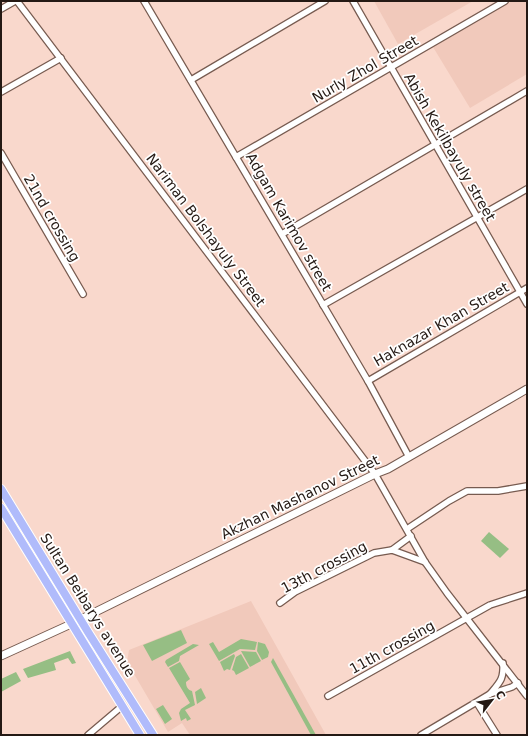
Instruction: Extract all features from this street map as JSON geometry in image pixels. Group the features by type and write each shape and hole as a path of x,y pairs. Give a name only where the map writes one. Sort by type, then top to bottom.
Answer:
{"main road":[{"name":"Sultan Beibarys avenue","path":"1,489 153,735"},
{"name":"Sultan Beibarys avenue","path":"1,508 121,707 140,735"},
{"path":"11,524 20,519"}],"street":[{"path":"1,9 16,1"},
{"name":"Nariman Bolshayuly Street","path":"16,1 61,58 375,474 425,562 447,593 503,663 527,696"},
{"name":"Adgam Karimov street","path":"144,1 324,305 368,381 409,457"},
{"path":"191,80 326,1"},
{"name":"Abish Kekilbayuly street","path":"353,1 527,304"},
{"name":"Nurly Zhol Street","path":"236,157 505,1"},
{"path":"1,92 61,58"},
{"path":"282,234 527,91"},
{"name":"21nd crossing","path":"1,154 83,294"},
{"path":"324,305 527,188"},
{"name":"Haknazar Khan Street","path":"368,381 527,288"},
{"name":"Akzhan Mashanov Street","path":"1,656 71,624 375,474 388,469 527,389"},
{"path":"407,529 467,491 498,491 527,486"},
{"path":"392,550 411,536"},
{"name":"13th crossing","path":"280,603 295,592 374,552 392,550 425,562"},
{"name":"11th crossing","path":"328,696 468,619 490,605 527,593"},
{"path":"421,735 490,694 504,674 503,663"},
{"path":"490,694 512,687 518,683"},
{"path":"477,703 497,735"},
{"path":"88,735 121,707"}],"shaded area":[{"path":"374,1 473,1 398,44"},
{"path":"512,1 527,1 527,74 470,108 433,47"},
{"path":"251,601 326,735 190,735 182,723 168,732 127,662 129,650"}],"green space":[{"path":"489,532 509,549 500,558 481,541"},
{"path":"181,630 187,643 152,661 143,645"},
{"path":"241,639 257,642 255,650 240,649 219,661 209,644 213,642 219,652"},
{"path":"258,642 265,644 269,652 268,657 262,660 257,651"},
{"path":"193,644 199,645 180,656 179,661 168,667 165,662 166,660"},
{"path":"70,651 76,663 72,664 68,658 54,663 56,670 28,678 23,669"},
{"path":"241,651 256,652 261,661 250,667"},
{"path":"234,654 235,656 230,670 227,669 224,671 220,662"},
{"path":"241,654 249,668 236,675 232,670 236,657"},
{"path":"273,658 316,735 311,735 271,662"},
{"path":"180,662 190,679 186,682 186,685 188,689 192,691 195,705 185,710 191,719 187,721 186,718 181,721 179,713 181,709 190,703 169,668"},
{"path":"16,672 21,681 1,692 1,679"},
{"path":"201,688 206,698 197,704 195,692"},
{"path":"163,705 172,719 165,724 156,709"}]}
